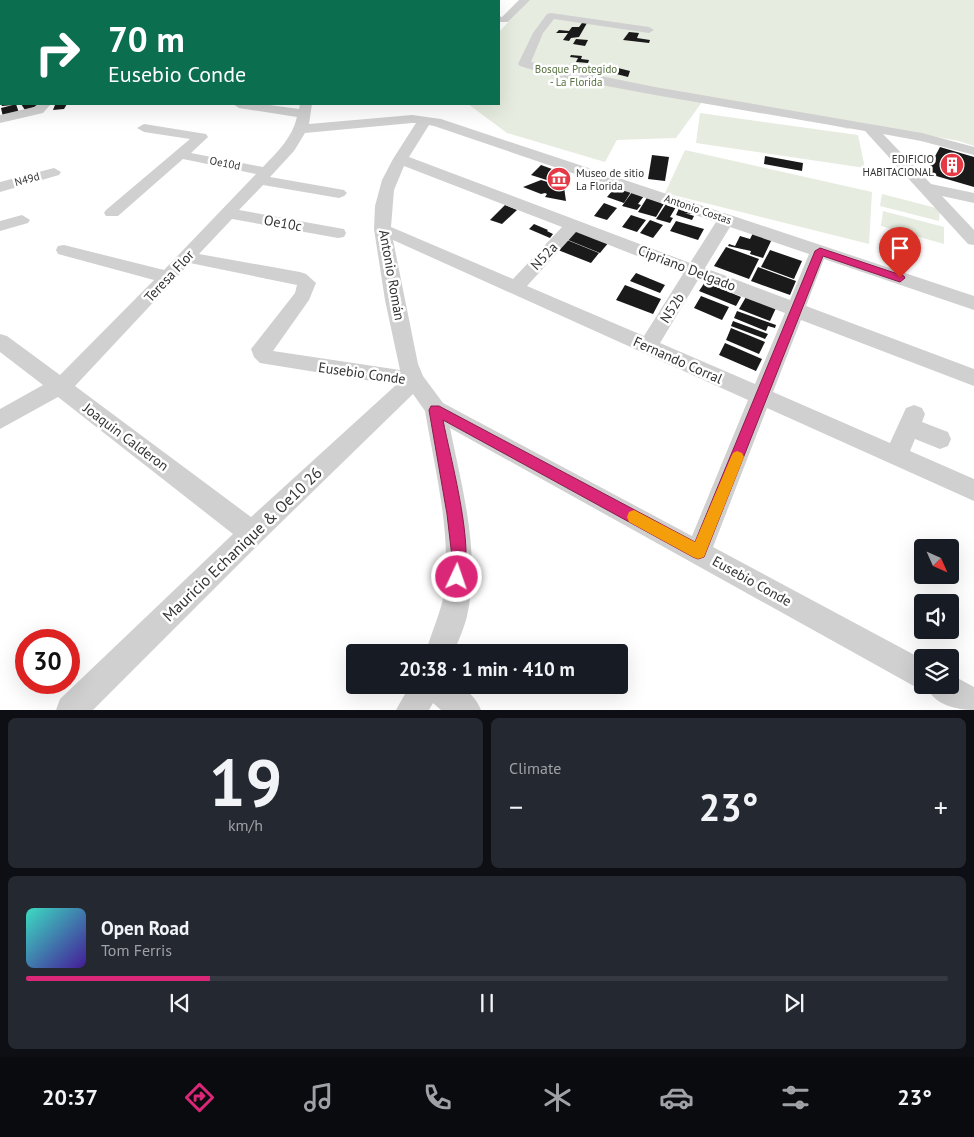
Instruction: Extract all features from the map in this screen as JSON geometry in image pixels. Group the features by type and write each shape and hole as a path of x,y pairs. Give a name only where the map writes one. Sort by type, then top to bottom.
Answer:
{"street":[{"path":"501,19 525,0"},
{"path":"649,30 550,16 538,33 524,64 553,72 656,92 803,114 871,129 922,137 974,152"},
{"path":"0,119 38,110 44,105"},
{"name":"Antonio Costas","path":"244,105 304,116 425,120 727,218 974,304"},
{"name":"Teresa Flor","path":"0,420 76,374 288,148 304,116"},
{"name":"Antonio Román","path":"415,380 408,364 382,229 385,192 400,158 425,120"},
{"path":"112,213 201,137 144,128"},
{"path":"871,129 974,240"},
{"name":"Oe10d","path":"182,155 340,193"},
{"name":"Cipriano Delgado","path":"400,158 974,378"},
{"name":"N49d","path":"0,187 54,172"},
{"path":"926,188 974,198"},
{"name":"Oe10c","path":"228,213 338,233"},
{"name":"N52b","path":"648,346 727,218"},
{"path":"0,226 22,220"},
{"name":"N52a","path":"515,288 573,225"},
{"name":"Fernando Corral","path":"382,229 974,490"},
{"path":"64,250 167,277"},
{"path":"698,552 820,251"},
{"name":"Eusebio Conde","path":"186,257 305,281 307,285 303,295 261,350 260,352 266,358 415,380 435,410 914,671"},
{"name":"Joaquin Calderon","path":"0,341 252,533"},
{"name":"Mauricio Echanique & Oe10 26","path":"72,710 252,533 415,380"},
{"path":"435,410 454,514 459,557 453,616 443,644"},
{"path":"896,456 911,420 940,439"},
{"path":"412,710 422,694"},
{"path":"446,694 466,710"},
{"path":"957,694 974,703"}],"green space":[{"name":"Bosque Protegido - La Florida","path":"529,0 974,0 974,146 959,141 860,123 848,129 796,116 702,102 676,138 617,140 605,162 507,133 469,105 500,105 500,31"},
{"path":"700,113 858,135 865,168 696,143"},
{"path":"685,150 872,192 869,244 665,193"},
{"path":"882,194 940,209 939,221 880,206"},
{"path":"883,211 944,227 944,244 881,226"}],"building":[{"path":"582,23 587,23 579,37 571,38 569,41 563,40 568,33 556,33 559,30 569,31 572,27 579,27"},
{"path":"629,32 639,33 637,38 650,40 649,43 623,40"},
{"path":"576,39 588,40 585,46 573,44"},
{"path":"571,55 582,56 581,59 589,60 588,63 576,62 578,58 570,57"},
{"path":"592,65 630,71 628,77 593,68 590,75 587,74"},
{"path":"16,105 19,113 3,117 1,108"},
{"path":"22,105 42,105 25,110"},
{"path":"55,105 66,105 64,109 53,110"},
{"name":"EDIFICIO HABITACIONAL","path":"940,147 974,157 974,187 926,173"},
{"path":"652,155 669,157 665,181 648,179"},
{"path":"765,156 803,163 802,171 764,164"},
{"path":"541,165 552,169 549,173 564,178 559,184 531,175"},
{"path":"541,180 564,187 566,201 545,197 547,194 545,193 541,194 523,187"},
{"path":"618,184 631,192 624,203 607,197"},
{"path":"632,192 644,196 638,204 641,205 637,210 622,206"},
{"path":"648,196 665,202 656,217 638,212"},
{"path":"604,203 617,208 607,220 594,216"},
{"path":"666,204 676,207 670,217 673,218 670,223 656,219"},
{"path":"505,205 517,210 502,224 490,220"},
{"path":"680,206 694,211 692,214 685,213 694,216 692,220 676,215"},
{"path":"631,215 646,220 637,232 622,227"},
{"path":"650,220 663,225 653,238 640,233"},
{"path":"676,221 704,229 698,240 670,231"},
{"path":"534,224 553,234 550,238 529,229"},
{"path":"577,229 609,242 600,253 568,240"},
{"path":"753,233 772,239 763,258 750,254 751,251 728,246 729,244 735,246 740,236 750,239"},
{"path":"567,240 599,253 591,263 558,250"},
{"path":"726,247 759,259 749,279 714,266"},
{"path":"770,250 802,261 794,279 761,267"},
{"path":"758,267 796,281 790,295 751,281"},
{"path":"636,273 665,285 660,293 630,281"},
{"path":"705,282 741,297 736,306 699,291"},
{"path":"625,285 661,299 653,314 616,300"},
{"path":"701,296 729,307 722,320 694,308"},
{"path":"746,297 776,308 770,321 739,309"},
{"path":"737,311 776,325 775,328 768,326 766,331 734,318"},
{"path":"733,321 768,334 765,339 731,326"},
{"path":"731,328 765,342 759,354 726,340"},
{"path":"725,343 762,359 756,371 719,355"}],"slow traffic":[{"path":"634,517 698,552 737,457"}],"place":[{"name":"EDIFICIO HABITACIONAL","path":"952,165"},
{"name":"Museo de sitio La Florida","path":"559,179"}],"route":[{"path":"457,577 459,557 454,514 435,410 698,552 820,251 900,278"}]}
